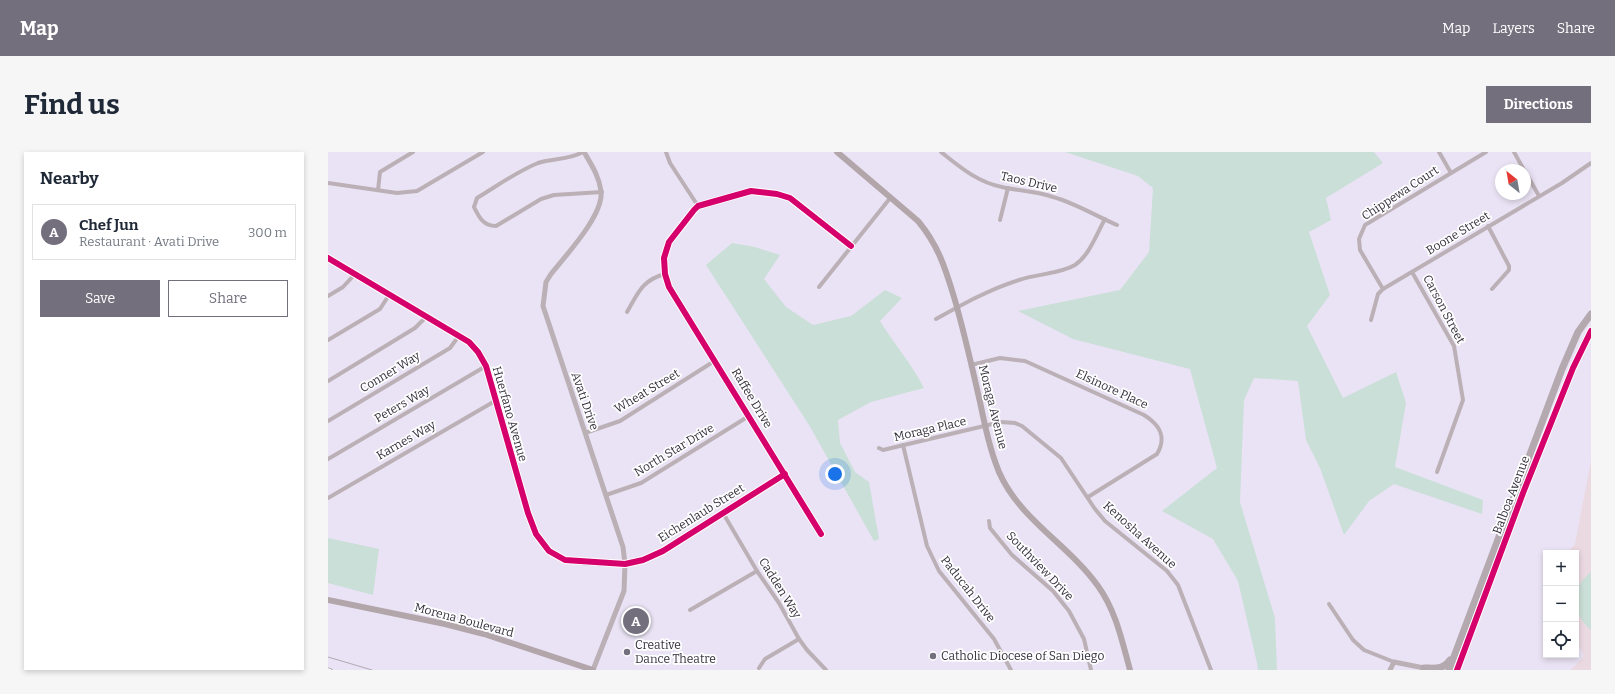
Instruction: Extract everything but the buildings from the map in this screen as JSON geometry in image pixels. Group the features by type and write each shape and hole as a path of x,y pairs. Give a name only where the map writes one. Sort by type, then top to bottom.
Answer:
{"main road":[{"name":"Moraga Avenue","path":"837,152 918,221 936,245 943,260 957,308 990,448 1000,473 1010,492 1023,510 1076,561 1093,580 1106,598 1116,619 1130,670"},
{"name":"Balboa Avenue","path":"1449,670 1562,369 1578,332 1591,314"},
{"name":"Balboa Avenue","path":"1457,670 1526,486 1573,368 1591,331"},
{"name":"Morena Boulevard","path":"328,600 445,624 484,634 593,670"},
{"path":"1425,669 1440,669 1447,665 1462,633"}],"street":[{"path":"378,190 380,172 413,152"},
{"path":"328,183 397,193 417,191 483,152"},
{"path":"583,152 566,159 540,162 518,172 477,198 474,207 482,222 491,226 496,226 541,199 554,195 602,192"},
{"name":"Avati Drive","path":"583,152 597,174 602,192 600,205 596,216 546,282 544,292 544,312 586,433 623,547 625,564 624,591 593,670"},
{"path":"666,152 670,163 698,206"},
{"name":"Taos Drive","path":"941,152 961,169 978,179 1008,188 1032,191 1054,197 1118,225"},
{"path":"1439,152 1451,173"},
{"name":"Chippewa Court","path":"1383,289 1360,250 1359,239 1366,225 1486,152"},
{"path":"1514,152 1521,164"},
{"name":"Boone Street","path":"1383,289 1539,196 1591,162"},
{"path":"1531,182 1539,196"},
{"path":"1000,220 1008,188"},
{"path":"627,312 646,282 654,277 665,274 664,258 669,242 698,206 751,191 778,194 790,198 851,246"},
{"path":"819,287 891,197"},
{"path":"936,319 980,294 1019,280 1068,268 1076,264 1086,254 1105,219"},
{"path":"1488,226 1509,266 1509,270 1492,289"},
{"name":"Huerfano Avenue","path":"328,258 458,337 469,342 478,352 486,366 528,513 536,534 549,551 565,560 625,564"},
{"name":"Carson Street","path":"1412,272 1454,346 1463,400 1437,472"},
{"path":"328,296 343,287 355,274"},
{"name":"Raffee Drive","path":"665,274 670,287 821,534"},
{"path":"1371,320 1378,294 1383,289"},
{"path":"328,340 380,309 389,295"},
{"path":"328,381 415,328 426,317"},
{"name":"Conner Way","path":"328,421 450,348 458,337"},
{"name":"Elsinore Place","path":"971,365 1000,358 1025,361 1144,414 1157,426 1162,438 1161,447 1157,454 1088,497"},
{"name":"Wheat Street","path":"586,433 620,421 716,360"},
{"name":"Peters Way","path":"328,459 486,366"},
{"name":"Karnes Way","path":"328,498 495,401"},
{"name":"North Star Drive","path":"606,495 641,483 749,416"},
{"name":"Kenosha Avenue","path":"985,426 1001,422 1015,423 1022,426 1061,458 1095,509 1105,521 1167,570 1178,585 1211,670"},
{"name":"Moraga Place","path":"879,448 883,450 985,426"},
{"name":"Paducah Drive","path":"903,445 927,546 932,560 939,571 994,639 1011,670"},
{"name":"Eichenlaub Street","path":"625,564 643,560 663,551 785,474"},
{"name":"Cadden Way","path":"723,513 757,571 779,603 807,650 826,670"},
{"name":"Southview Drive","path":"989,521 990,528 1012,555 1053,592 1069,611 1084,639 1091,670"},
{"path":"690,610 757,571"},
{"path":"1328,604 1353,640 1364,650 1394,662 1425,669"},
{"path":"759,668 765,659 800,639"},
{"path":"1390,670 1394,662"}],"shaded area":[{"path":"1591,461 1591,670 1571,670 1584,656 1579,645 1579,550 1570,550 1575,544"}],"green space":[{"path":"1065,152 1374,152 1383,163 1326,198 1331,220 1309,232 1330,295 1307,326 1343,398 1396,372 1406,403 1395,467 1483,500 1482,514 1394,484 1369,501 1344,535 1320,468 1306,440 1298,381 1254,378 1244,400 1240,502 1275,618 1277,670 1258,670 1238,581 1213,539 1162,511 1217,468 1190,369 1073,339 1018,311 1120,290 1149,252 1153,188 1138,176"},
{"path":"732,243 755,247 780,255 764,279 786,307 813,325 851,316 885,290 902,298 880,321 924,388 871,402 838,420 840,443 855,472 869,482 879,539 874,541 809,425 706,265"},
{"path":"328,538 379,549 373,595 328,583"},
{"path":"1591,572 1591,630 1584,623 1579,613 1579,585"}],"tram line":[{"path":"328,657 372,670"}],"cycle path":[{"path":"821,534 669,287 665,274 664,258 669,242 698,206 751,191 777,194 790,198 851,246"},
{"path":"328,258 469,342 478,352 486,366 528,513 536,534 549,551 565,560 625,564 643,560 663,551 785,474"},
{"path":"1457,670 1523,493 1573,368 1591,331"}],"place":[{"name":"Chef Jun","path":"636,621"},
{"name":"Creative Dance Theatre","path":"627,652"},
{"name":"Catholic Diocese of San Diego","path":"933,656"}]}
